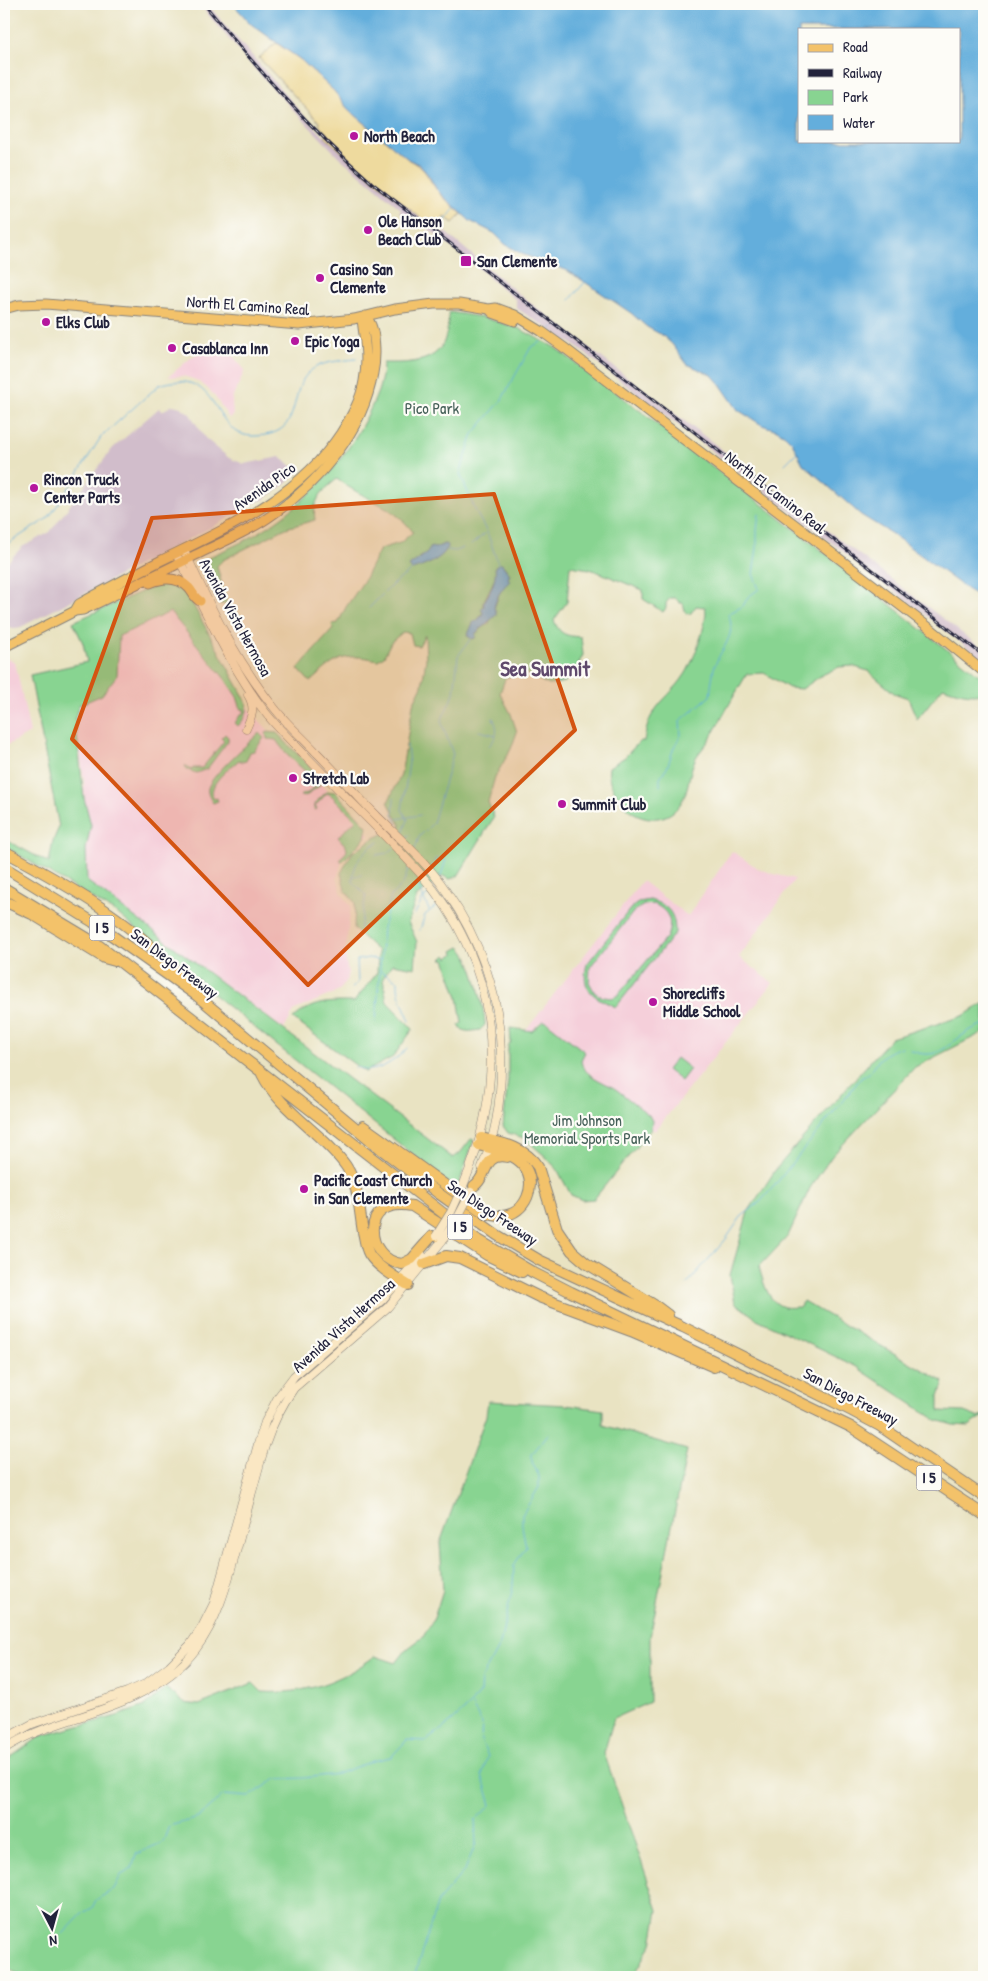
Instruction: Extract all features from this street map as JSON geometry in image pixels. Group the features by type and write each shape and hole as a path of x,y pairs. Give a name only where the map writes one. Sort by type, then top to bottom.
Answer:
{"highway":[{"path":"4,851 74,889 116,917 178,972 196,995"},
{"name":"San Diego Freeway","path":"4,867 93,922 196,995 438,1193 496,1235 539,1260 683,1327 880,1426 984,1496"},
{"name":"San Diego Freeway","path":"4,888 98,944 475,1238 534,1273 571,1292 865,1435 984,1515"},
{"path":"4,901 50,924 104,958 119,961"},
{"path":"261,1070 269,1089 335,1151 347,1168 355,1182 365,1244 370,1254 404,1282"},
{"path":"325,1102 368,1129 451,1191 480,1210 504,1216 514,1212 525,1202 530,1191 529,1177 524,1165 491,1144"},
{"path":"480,1141 512,1146 532,1159 538,1167 557,1229 572,1251 586,1263 656,1306 683,1327"},
{"path":"469,1188 479,1182 488,1163 493,1158 500,1156 513,1157"},
{"path":"439,1238 432,1236 412,1259 402,1264 392,1261 382,1252 375,1244 372,1230 376,1218 387,1207 400,1204 412,1206 494,1259 571,1292"},
{"path":"424,1264 446,1256 460,1258 540,1297 631,1331 709,1366 795,1400"}],"main road":[{"name":"North El Camino Real","path":"4,309 28,304 46,304 298,325 331,322 394,309 443,304 459,304 489,309 496,308 515,315 549,337 886,594 984,672"},
{"name":"Avenida Pico","path":"7,646 75,611 83,610 269,518 303,491 336,453 358,418 371,385 375,353 371,324 365,316 362,320 366,362 362,387 348,422 324,456 300,481 269,504 79,604 75,611"},
{"name":"Avenida Vista Hermosa","path":"180,552 200,601 233,664 264,711 419,872 453,918 472,956 484,995 489,1024 492,1067 488,1104 469,1188"},
{"name":"Avenida Vista Hermosa","path":"4,1739 32,1724 127,1692 144,1684 169,1666 190,1645 214,1603 258,1444 278,1397 294,1376 424,1264 451,1212 469,1188 491,1144 499,1112 502,1072 496,1006 489,975 463,918 445,889 388,826 276,711 235,649 184,561"},
{"path":"119,592 128,593 158,580 168,579 182,582 191,590 196,599 200,601"},
{"path":"233,664 235,673 253,703 254,710 246,729"},
{"name":"Avenida Vista Hermosa","path":"4,1749 36,1731 132,1698 174,1672 195,1651 209,1631 221,1603 272,1424 294,1388 388,1307 404,1282 439,1238"}],"highlighted area":[{"path":"494,494 575,730 308,985 72,739 152,518"}],"shaded area":[{"path":"199,4 207,4 306,118 325,137 406,206 442,235 445,232 525,299 984,650 984,660 574,345 516,308 516,300 489,276 422,224 419,227 400,212 401,209 339,157 298,115"},
{"path":"225,347 245,370 232,399 233,416 229,418 213,394 196,380 183,376 168,377 193,356"},
{"path":"173,405 181,407 190,414 205,438 229,458 244,464 280,457 299,471 282,487 263,500 21,627 9,628 4,615 4,566 22,547 50,532 112,449 159,408 162,411"},
{"path":"170,612 247,702 251,712 369,834 342,862 337,878 342,894 351,906 345,955 348,973 347,980 339,991 295,1010 284,1029 87,881 84,781 75,718 79,705 102,695 117,675 119,636"},
{"path":"6,658 12,660 16,666 30,733 4,747 4,660"},
{"name":"Shorecliffs Middle School","path":"732,851 759,869 795,879 739,957 773,983 655,1131 651,1128 652,1121 614,1088 605,1085 584,1069 581,1060 584,1052 547,1022 543,1021 538,1024 532,1031 523,1031 527,1029 642,881 688,916"}],"green space":[{"name":"Pico Park","path":"449,312 481,317 518,328 554,347 820,549 984,679 984,692 969,694 943,687 917,719 908,698 894,693 868,671 852,666 839,667 822,675 802,689 789,688 764,673 747,674 711,737 695,759 685,794 679,806 668,815 660,818 638,815 625,807 613,789 610,781 609,767 625,757 640,741 644,741 652,715 681,681 687,671 703,631 705,607 696,606 691,613 686,614 683,603 680,603 675,598 670,598 663,612 643,599 643,590 590,569 570,566 567,602 554,620 558,629 564,634 581,637 583,655 577,667 565,682 549,685 521,671 505,679 500,693 511,714 517,732 511,749 495,777 488,802 494,817 458,876 450,879 443,876 417,896 408,922 417,942 415,968 392,964 383,978 387,1002 413,1029 393,1057 365,1072 293,1019 307,1009 321,1004 354,1002 377,973 378,951 354,929 355,903 345,890 341,873 352,853 372,839 401,826 388,802 401,775 413,704 422,686 426,659 425,635 419,646 413,645 410,633 403,632 391,642 384,656 378,660 356,657 340,659 310,682 298,669 333,629 332,624 338,623 363,582 380,549 400,543 413,532 387,508 346,486 337,479 319,497 315,507 315,520 286,528 223,560 217,566 227,604 219,604 203,572 209,563 209,557 263,530 281,518 314,489 343,455 366,418 380,385 383,363 419,361 435,354 445,339","holes":["444,544 434,560 424,565 419,558","502,564 510,574 509,581 500,591 489,623 476,633 467,636 483,613 483,603"]},
{"path":"161,583 175,586 187,594 243,695 247,704 247,711 238,726 235,723 241,714 244,713 244,709 241,709 237,697 225,679 170,612 119,636 117,675 102,695 79,705 75,718 84,798 91,825 86,849 87,881 453,1158 460,1153 471,1139 474,1140 457,1190 204,987 200,980 191,976 118,914 4,846 4,839 49,863 53,841 59,827 30,675 87,662 83,643 73,622"},
{"path":"267,732 277,733 320,777 319,786 305,797 300,796 308,793 317,785 317,780 312,778 293,760 276,740 267,739"},
{"path":"259,733 264,738 254,751 250,752 246,761 242,762 239,760 216,782 212,793 214,799 217,798 218,801 213,803 208,792 211,782 223,767"},
{"path":"225,734 228,737 228,741 207,769 196,773 186,769 185,765 191,770 193,768 202,768 224,741 221,738"},
{"path":"327,791 335,792 367,826 365,838 342,862 340,859 347,851 346,846 338,837 356,820 327,793 315,806 317,809 315,810 314,804"},
{"path":"650,900 670,911 674,920 675,933 616,1007 601,1000 591,992 585,981 585,973 587,964 630,909 639,902","holes":["654,904 668,917 670,926 667,937 618,995 612,998 603,997 595,993 589,982 590,967 634,911 644,905"]},
{"path":"460,947 469,960 483,1007 485,1025 480,1030 465,1031 459,1025 462,1023 458,997 445,959 442,959 446,955 448,958 454,954 453,951"},
{"path":"984,1003 984,1032 915,1067 832,1156 810,1188 788,1236 759,1267 770,1296 778,1304 786,1307 800,1307 803,1301 944,1382 939,1396 939,1411 964,1412 977,1417 984,1415 969,1426 953,1425 936,1420 855,1366 757,1319 735,1303 730,1275 748,1212 776,1169 891,1038 963,1016"},
{"name":"Jim Johnson Memorial Sports Park","path":"543,1021 547,1022 585,1052 581,1060 582,1066 590,1074 621,1093 649,1115 652,1121 651,1129 594,1199 582,1200 571,1195 557,1169 545,1156 524,1138 508,1133 503,1126 508,1080 508,1046 511,1042 510,1028 532,1031"},
{"path":"676,1058 690,1069 681,1081 667,1070"},
{"path":"488,1401 566,1405 603,1410 603,1425 687,1450 650,1637 650,1702 614,1718 604,1753 658,1910 652,1944 633,1977 25,1977 4,1967 4,1762 41,1736 117,1716 145,1706 166,1688 184,1703 199,1705 253,1683 262,1692 308,1689 349,1673 375,1656 396,1663 407,1649 423,1637 434,1618 443,1590 440,1543 486,1416"}],"sand":[{"name":"North Beach","path":"276,43 301,60 334,91 348,109 420,167 441,194 462,214 453,223 445,217 435,230 325,137 328,134 320,127 319,122 259,58"}],"water":[{"path":"233,4 984,4 984,599 968,590 892,534 861,515 803,464 792,442 785,435 762,425 738,410 712,375 687,364 672,344 662,335 647,327 631,313 566,270 522,254 505,244 494,233 470,221 437,190 420,165 408,159 348,109 334,91 301,60 251,24"},
{"path":"444,544 448,545 439,558 412,570 409,566 427,553 431,547 435,548"},
{"path":"502,564 510,575 508,578 510,581 502,590 497,600 494,608 496,615 476,633 473,639 467,636 474,621 477,621 483,613 481,609 492,586 495,566"}],"waterway":[{"path":"437,231 455,208"},
{"path":"570,300 585,282"},
{"path":"499,566 487,532 460,474 473,434 501,401 531,347 541,342"},
{"path":"4,549 9,543 48,518 101,437 159,385 179,381 194,385 214,403 229,426 240,433 254,436 270,434 281,429 288,421 302,381 309,372 325,364 356,359"},
{"path":"785,464 797,452"},
{"path":"660,786 660,777 667,768 674,747 681,735 680,721 710,696 714,668 730,635 731,622 728,614 743,606 748,597 759,589 753,574 759,514"},
{"path":"471,545 487,532"},
{"path":"447,550 455,551 463,548"},
{"path":"369,608 393,584 413,569"},
{"path":"415,849 419,837 433,823 453,754 441,721 454,693 458,656 472,637"},
{"path":"487,748 493,741 497,731 493,718"},
{"path":"479,731 496,735"},
{"path":"403,832 408,820 402,810 409,763 407,745"},
{"path":"394,798 393,814 397,824"},
{"path":"397,819 420,815"},
{"path":"405,840 410,835"},
{"path":"360,928 366,895 353,882 353,876 360,858 368,848 379,842"},
{"path":"376,855 388,853 394,848"},
{"path":"432,866 436,858 446,860 440,878"},
{"path":"376,1022 383,928 391,896 404,882 409,867"},
{"path":"354,876 362,875"},
{"path":"417,884 429,910"},
{"path":"414,915 423,899 431,892"},
{"path":"420,930 425,915 436,906"},
{"path":"351,989 358,983 357,960 369,958 381,961"},
{"path":"381,971 398,981 400,997 410,1021"},
{"path":"910,1050 926,1054 939,1052 968,1032 984,1024"},
{"path":"687,1284 726,1239 741,1217 760,1202 775,1185 861,1078 870,1072 883,1056 902,1047"},
{"path":"355,1067 364,1070 380,1068 400,1056 407,1048"},
{"path":"62,1935 83,1913 92,1908 96,1900 114,1889 121,1875 132,1869 136,1854 163,1842 169,1826 198,1818 223,1795 249,1797 276,1779 337,1774 372,1761 391,1757 407,1740 426,1741 471,1704 480,1692 481,1680 500,1644 513,1586 514,1565 526,1547 522,1515 539,1487 539,1476 532,1462 532,1454 549,1433"},
{"path":"414,1977 438,1901 465,1870 476,1843 475,1820 491,1805 482,1775 488,1756 481,1740 482,1723 472,1706"}],"railway":[{"path":"204,4 284,97 372,183 984,656"}],"place":[{"name":"North Beach","path":"354,136"},
{"name":"Ole Hanson Beach Club","path":"368,230"},
{"name":"San Clemente","path":"466,261"},
{"name":"Casino San Clemente","path":"320,278"},
{"name":"Elks Club","path":"46,322"},
{"name":"Epic Yoga","path":"295,341"},
{"name":"Casablanca Inn","path":"172,348"},
{"name":"Rincon Truck Center Parts","path":"34,488"},
{"name":"Stretch Lab","path":"293,778"},
{"name":"Summit Club","path":"562,804"},
{"name":"Shorecliffs Middle School","path":"653,1002"},
{"name":"Pacific Coast Church in San Clemente","path":"304,1189"}],"district":[{"name":"Sea Summit","path":"545,669"}]}
